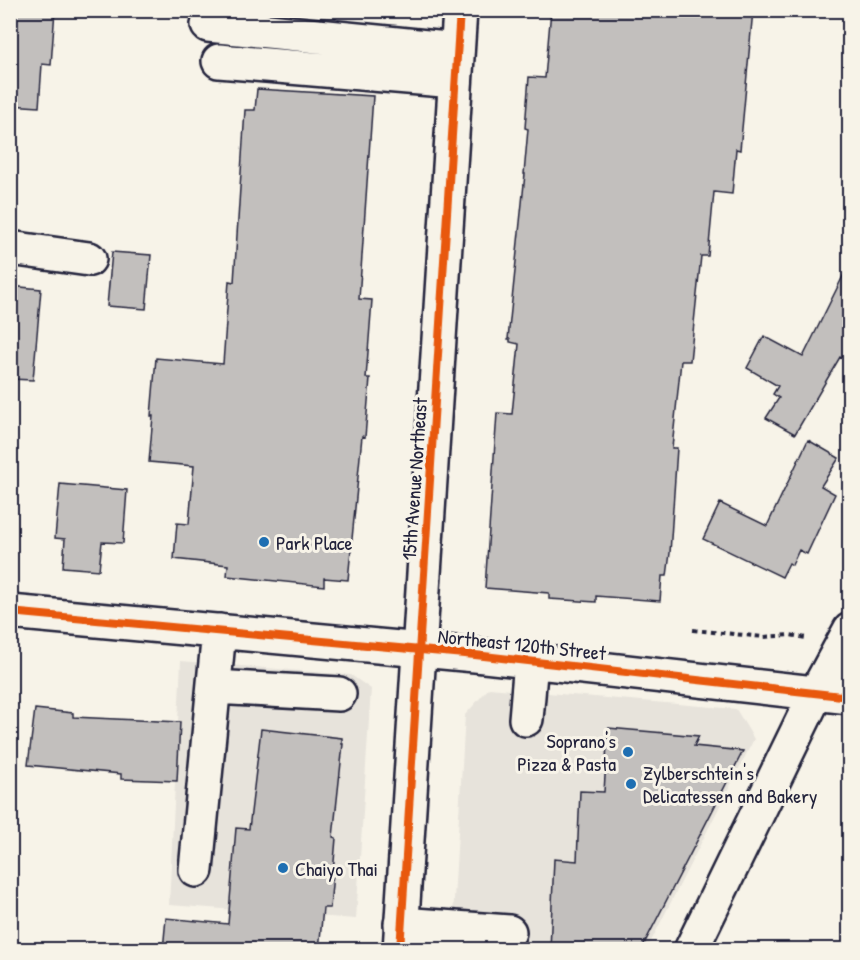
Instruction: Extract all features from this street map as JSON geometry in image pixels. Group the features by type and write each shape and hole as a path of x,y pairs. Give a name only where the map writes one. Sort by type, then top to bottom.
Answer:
{"street":[{"name":"15th Avenue Northeast","path":"401,937 460,10"},
{"path":"208,25 456,65"},
{"path":"219,61 456,65"},
{"path":"10,248 89,259"},
{"name":"Northeast 120th Street","path":"10,612 531,661 849,697"},
{"path":"691,950 849,630"},
{"path":"196,870 219,632"},
{"path":"526,719 531,661"},
{"path":"214,687 339,694"},
{"path":"401,937 509,932"}],"path":[{"path":"693,630 764,637 803,636 811,641"}],"shaded area":[{"path":"181,661 351,675 371,689 356,919 169,905"},
{"path":"489,688 736,709 754,739 647,949 451,950 465,715"}],"building":[{"path":"10,10 55,10 51,65 42,64 39,107 10,105"},
{"path":"551,10 753,10 740,150 736,149 732,194 714,192 708,256 701,256 690,361 681,361 672,448 677,448 670,553 667,576 662,576 660,601 596,596 596,602 549,599 549,593 485,588 497,413 512,414 519,344 510,342 508,339 525,174 528,129 525,128 529,77 545,78"},
{"path":"257,89 373,96 359,299 372,300 366,378 370,378 365,437 362,436 348,580 324,578 324,586 227,576 228,565 174,559 177,523 189,524 194,466 149,462 156,358 223,364 229,281 234,282 245,110 255,110"},
{"path":"112,252 151,255 146,309 107,306"},
{"path":"849,264 849,362 840,357 795,434 766,418 779,398 773,394 778,386 747,368 764,336 803,357"},
{"path":"10,286 41,289 33,380 10,379"},
{"path":"808,440 839,458 821,486 835,494 807,554 799,550 792,565 789,563 782,577 703,539 720,503 767,526"},
{"path":"60,484 127,490 123,543 102,542 99,570 63,567 65,539 55,538"},
{"path":"35,709 73,713 73,717 180,722 177,781 121,779 121,774 28,765"},
{"path":"608,728 699,736 694,746 743,751 641,950 550,950 554,859 577,861 580,791 604,792"},
{"path":"261,729 342,738 333,837 336,838 330,908 323,908 319,950 163,950 166,918 228,924 236,828 249,829"}],"cycle path":[{"path":"400,950 460,10"},
{"path":"10,612 475,655 850,697"}],"place":[{"name":"Park Place","path":"264,542"},
{"name":"Soprano's Pizza & Pasta","path":"628,752"},
{"name":"Zylberschtein's Delicatessen and Bakery","path":"631,784"},
{"name":"Chaiyo Thai","path":"283,868"}]}
